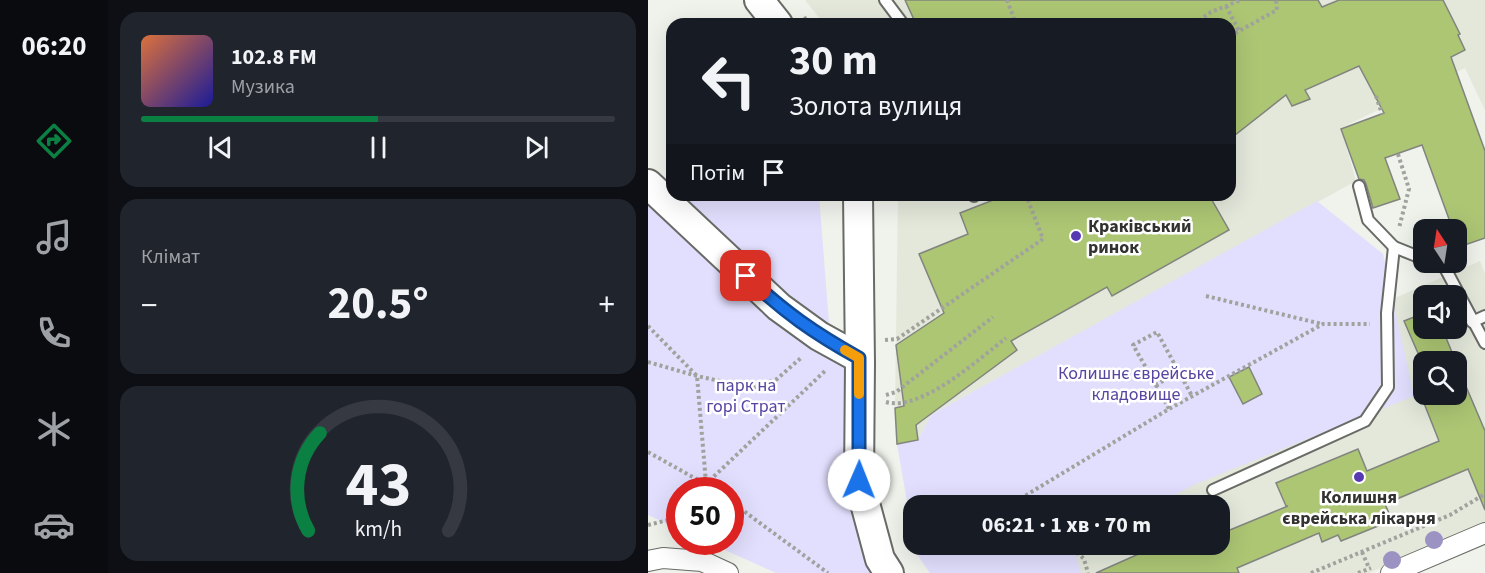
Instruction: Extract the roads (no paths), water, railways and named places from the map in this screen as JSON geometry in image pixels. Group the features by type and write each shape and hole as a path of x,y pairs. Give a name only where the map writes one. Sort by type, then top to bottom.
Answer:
{"main road":[{"path":"759,0 773,18"},
{"path":"648,184 666,201"},
{"path":"666,201 779,307 819,336 856,354"},
{"path":"858,201 856,354 859,480 880,559 889,573"}],"street":[{"path":"1391,573 1485,533"},
{"path":"658,564 702,561 728,573"}],"lane":[{"path":"885,0 898,18"},
{"path":"1359,186 1368,220 1394,247 1413,255"},
{"path":"1213,490 1365,421 1388,387 1387,324 1394,247"},
{"path":"1448,273 1485,343"},
{"path":"1472,322 1485,316"}],"place":[{"name":"Краківський ринок","path":"1076,236"},
{"name":"Колишня єврейська лікарня","path":"1359,477"}],"park label":[{"name":"Колишнє єврейське кладовище","path":"1136,383"},
{"name":"парк на горі Страт","path":"746,395"}]}
